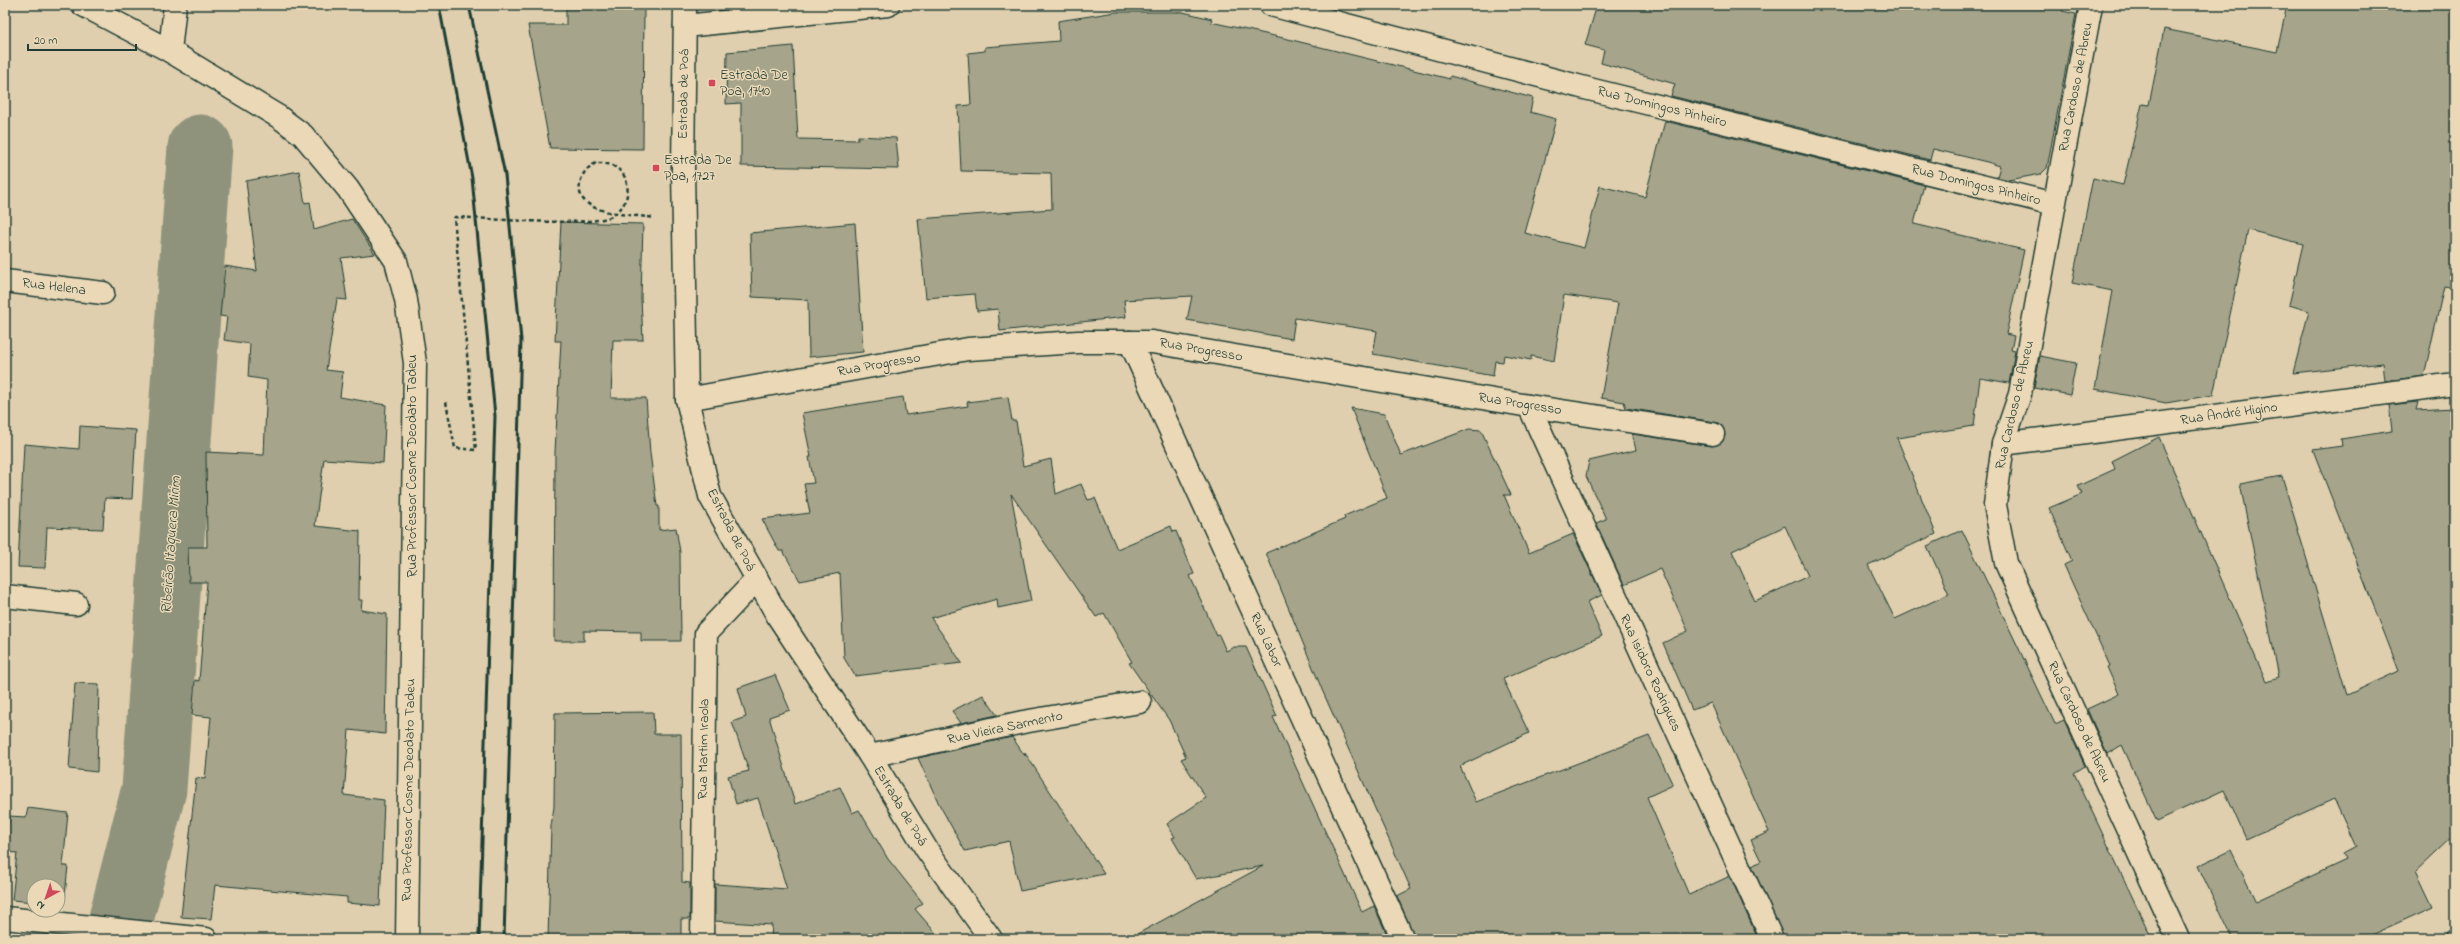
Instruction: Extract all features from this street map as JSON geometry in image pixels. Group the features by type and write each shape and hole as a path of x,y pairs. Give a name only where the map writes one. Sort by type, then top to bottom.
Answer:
{"street":[{"name":"Rua Professor Cosme Deodato Tadeu","path":"83,5 170,51 279,116 303,135 348,189 396,261 406,300 414,363 407,939"},
{"path":"170,51 175,5"},
{"path":"685,15 888,5"},
{"name":"Rua Domingos Pinheiro","path":"1271,5 1589,89 2054,204"},
{"name":"Rua Cardoso de Abreu","path":"2091,5 2020,394 2003,444 1995,505 2006,563 2178,939"},
{"name":"Estrada de Poá","path":"685,15 684,223 687,398 710,496 779,618 870,756 927,850 991,939"},
{"name":"Rua Helena","path":"5,281 102,293"},
{"name":"Rua Progresso","path":"687,398 968,349 1078,342 1152,342 1529,406 1713,434"},
{"name":"Rua Labor","path":"1130,342 1403,939"},
{"name":"Rua André Higino","path":"2003,444 2455,384"},
{"name":"Rua Isidoro Rodrigues","path":"1529,406 1772,939"},
{"name":"Rua Martim Iraola","path":"702,939 706,633 757,579"},
{"path":"5,596 76,604"},
{"name":"Rua Vieira Sarmento","path":"870,756 1023,722 1140,702"},
{"path":"5,918 206,939"}],"path":[{"path":"445,394 455,448 476,450 454,217 588,222 612,216 622,205 628,184 621,170 607,162 596,163 587,168 581,177 579,188 582,198 589,206 603,210 684,223"}],"building":[{"path":"566,5 644,5 643,149 550,148 528,25 566,25"},
{"path":"1597,5 2064,5 2062,11 2076,14 2047,168 2041,174 2009,180 1997,177 2000,166 1987,162 1933,149 1930,160 1671,96 1675,84 1601,63 1604,50 1585,45"},
{"path":"2287,5 2455,5 2455,288 2444,286 2424,376 2385,381 2383,363 2293,373 2309,311 2289,305 2303,244 2248,230 2213,395 2166,403 2095,389 2113,291 2072,283 2093,178 2123,185 2142,104 2149,105 2164,29 2277,52"},
{"path":"1116,12 1183,12 1212,19 1211,22 1288,39 1450,79 1450,76 1533,98 1530,112 1556,119 1525,233 1584,248 1600,186 1645,197 1665,121 1924,185 1914,224 2024,250 2006,334 2014,336 2011,350 2015,351 2009,383 1980,378 1974,426 1897,438 1936,534 1868,565 1895,619 1949,594 1927,546 1962,530 2055,724 2064,720 2085,766 2074,773 2152,939 1784,939 1752,866 1761,861 1751,840 1769,832 1711,703 1692,710 1663,643 1688,631 1660,569 1624,585 1596,523 1606,519 1586,476 1589,461 1636,450 1632,434 1712,446 1722,442 1725,435 1721,425 1715,422 1626,408 1624,402 1601,398 1618,303 1564,295 1554,361 1531,356 1531,360 1504,355 1503,362 1495,361 1493,376 1373,354 1377,331 1295,318 1292,339 1187,320 1192,296 1124,300 1126,317 1000,331 998,309 977,311 975,294 926,298 918,219 1052,209 1051,173 961,171 958,106 971,105 968,53 985,51 985,47 1059,41 1058,21","holes":["1785,526 1808,576 1755,601 1732,551"]},
{"path":"793,46 798,139 858,140 858,136 896,138 899,169 741,166 741,103 726,104 727,52"},
{"path":"299,171 305,203 310,202 314,230 352,219 375,254 341,258 347,300 337,299 326,370 343,372 340,397 386,405 383,463 324,459 315,526 360,531 359,600 362,600 361,610 387,614 385,734 349,730 344,795 384,800 380,906 347,903 347,897 215,885 211,919 181,917 196,778 205,779 211,717 192,715 195,680 199,681 207,582 189,582 188,547 207,547 206,452 264,455 267,380 248,377 250,344 224,340 227,317 220,316 225,266 257,271 246,181"},
{"path":"561,222 643,224 641,298 643,340 613,340 611,398 646,398 650,453 657,506 659,506 659,530 676,528 680,552 681,641 641,641 641,632 584,631 584,641 554,641 555,452 561,341 555,341"},
{"path":"855,223 863,352 809,357 808,300 752,297 750,233"},
{"path":"2040,356 2076,363 2070,395 2034,388"},
{"path":"903,397 906,415 968,406 967,402 1008,397 1012,421 1016,421 1023,466 1051,459 1056,494 1081,484 1088,500 1095,498 1117,549 1171,526 1173,532 1176,531 1194,574 1190,576 1217,636 1219,635 1226,651 1234,647 1246,647 1277,716 1273,717 1362,912 1374,906 1389,939 1128,939 1263,866 1196,879 1172,838 1175,837 1167,824 1206,798 1181,759 1186,757 1169,720 1129,663 1132,662 1104,613 1096,617 1011,494 1031,601 998,608 997,599 931,618 962,663 855,676 844,658 840,573 800,581 783,551 779,551 762,519 810,513 804,484 814,483 809,457 811,457 802,413"},
{"path":"2418,402 2416,410 2455,408 2455,834 2416,871 2433,907 2362,939 2233,939 2198,866 2231,850 2256,902 2346,860 2343,854 2356,847 2334,799 2246,839 2224,790 2157,821 2122,745 2107,754 2087,709 2119,694 2107,667 2110,666 2064,565 2072,561 2049,508 2082,494 2078,486 2115,469 2112,461 2159,437 2266,681 2279,677 2240,484 2282,476 2347,695 2399,671 2313,450 2342,446 2341,439 2392,431 2389,405"},
{"path":"1351,408 1384,414 1401,455 1469,429 1481,430 1511,495 1504,495 1529,553 1573,534 1602,595 1587,602 1602,636 1503,679 1529,733 1460,766 1476,802 1649,736 1673,785 1647,797 1689,895 1730,876 1758,939 1415,939 1397,896 1411,889 1323,692 1266,553 1345,519 1344,516 1387,498"},
{"path":"80,426 136,430 132,499 105,498 103,529 47,527 45,568 18,567 24,444 79,449"},
{"path":"775,675 790,710 769,717 795,804 840,787 852,813 859,810 888,859 923,903 915,909 941,939 771,939 772,925 715,921 715,884 787,889 758,798 736,804 728,776 749,771 732,722 746,717 738,688"},
{"path":"75,683 99,684 97,772 69,769"},
{"path":"983,695 997,715 961,723 952,711"},
{"path":"653,712 654,734 681,734 682,882 690,883 690,919 681,919 681,939 548,939 551,826 554,807 555,713"},
{"path":"1012,737 1025,756 1025,753 1104,874 1020,891 1009,841 965,851 939,804 918,758"},
{"path":"28,808 68,813 63,866 68,866 66,886 66,878 26,878 26,901 12,900 17,853 5,852 9,816 26,817"}],"waterway":[{"name":"Ribeirão Itaquera Mirim","path":"116,939 154,789 200,147"}],"railway":[{"path":"439,5 472,178 495,416 479,939"},
{"path":"469,5 505,175 521,340 504,939"}],"place":[{"name":"Estrada De Poa, 1740","path":"712,83"},
{"name":"Estrada De Poa, 1727","path":"656,168"}]}
